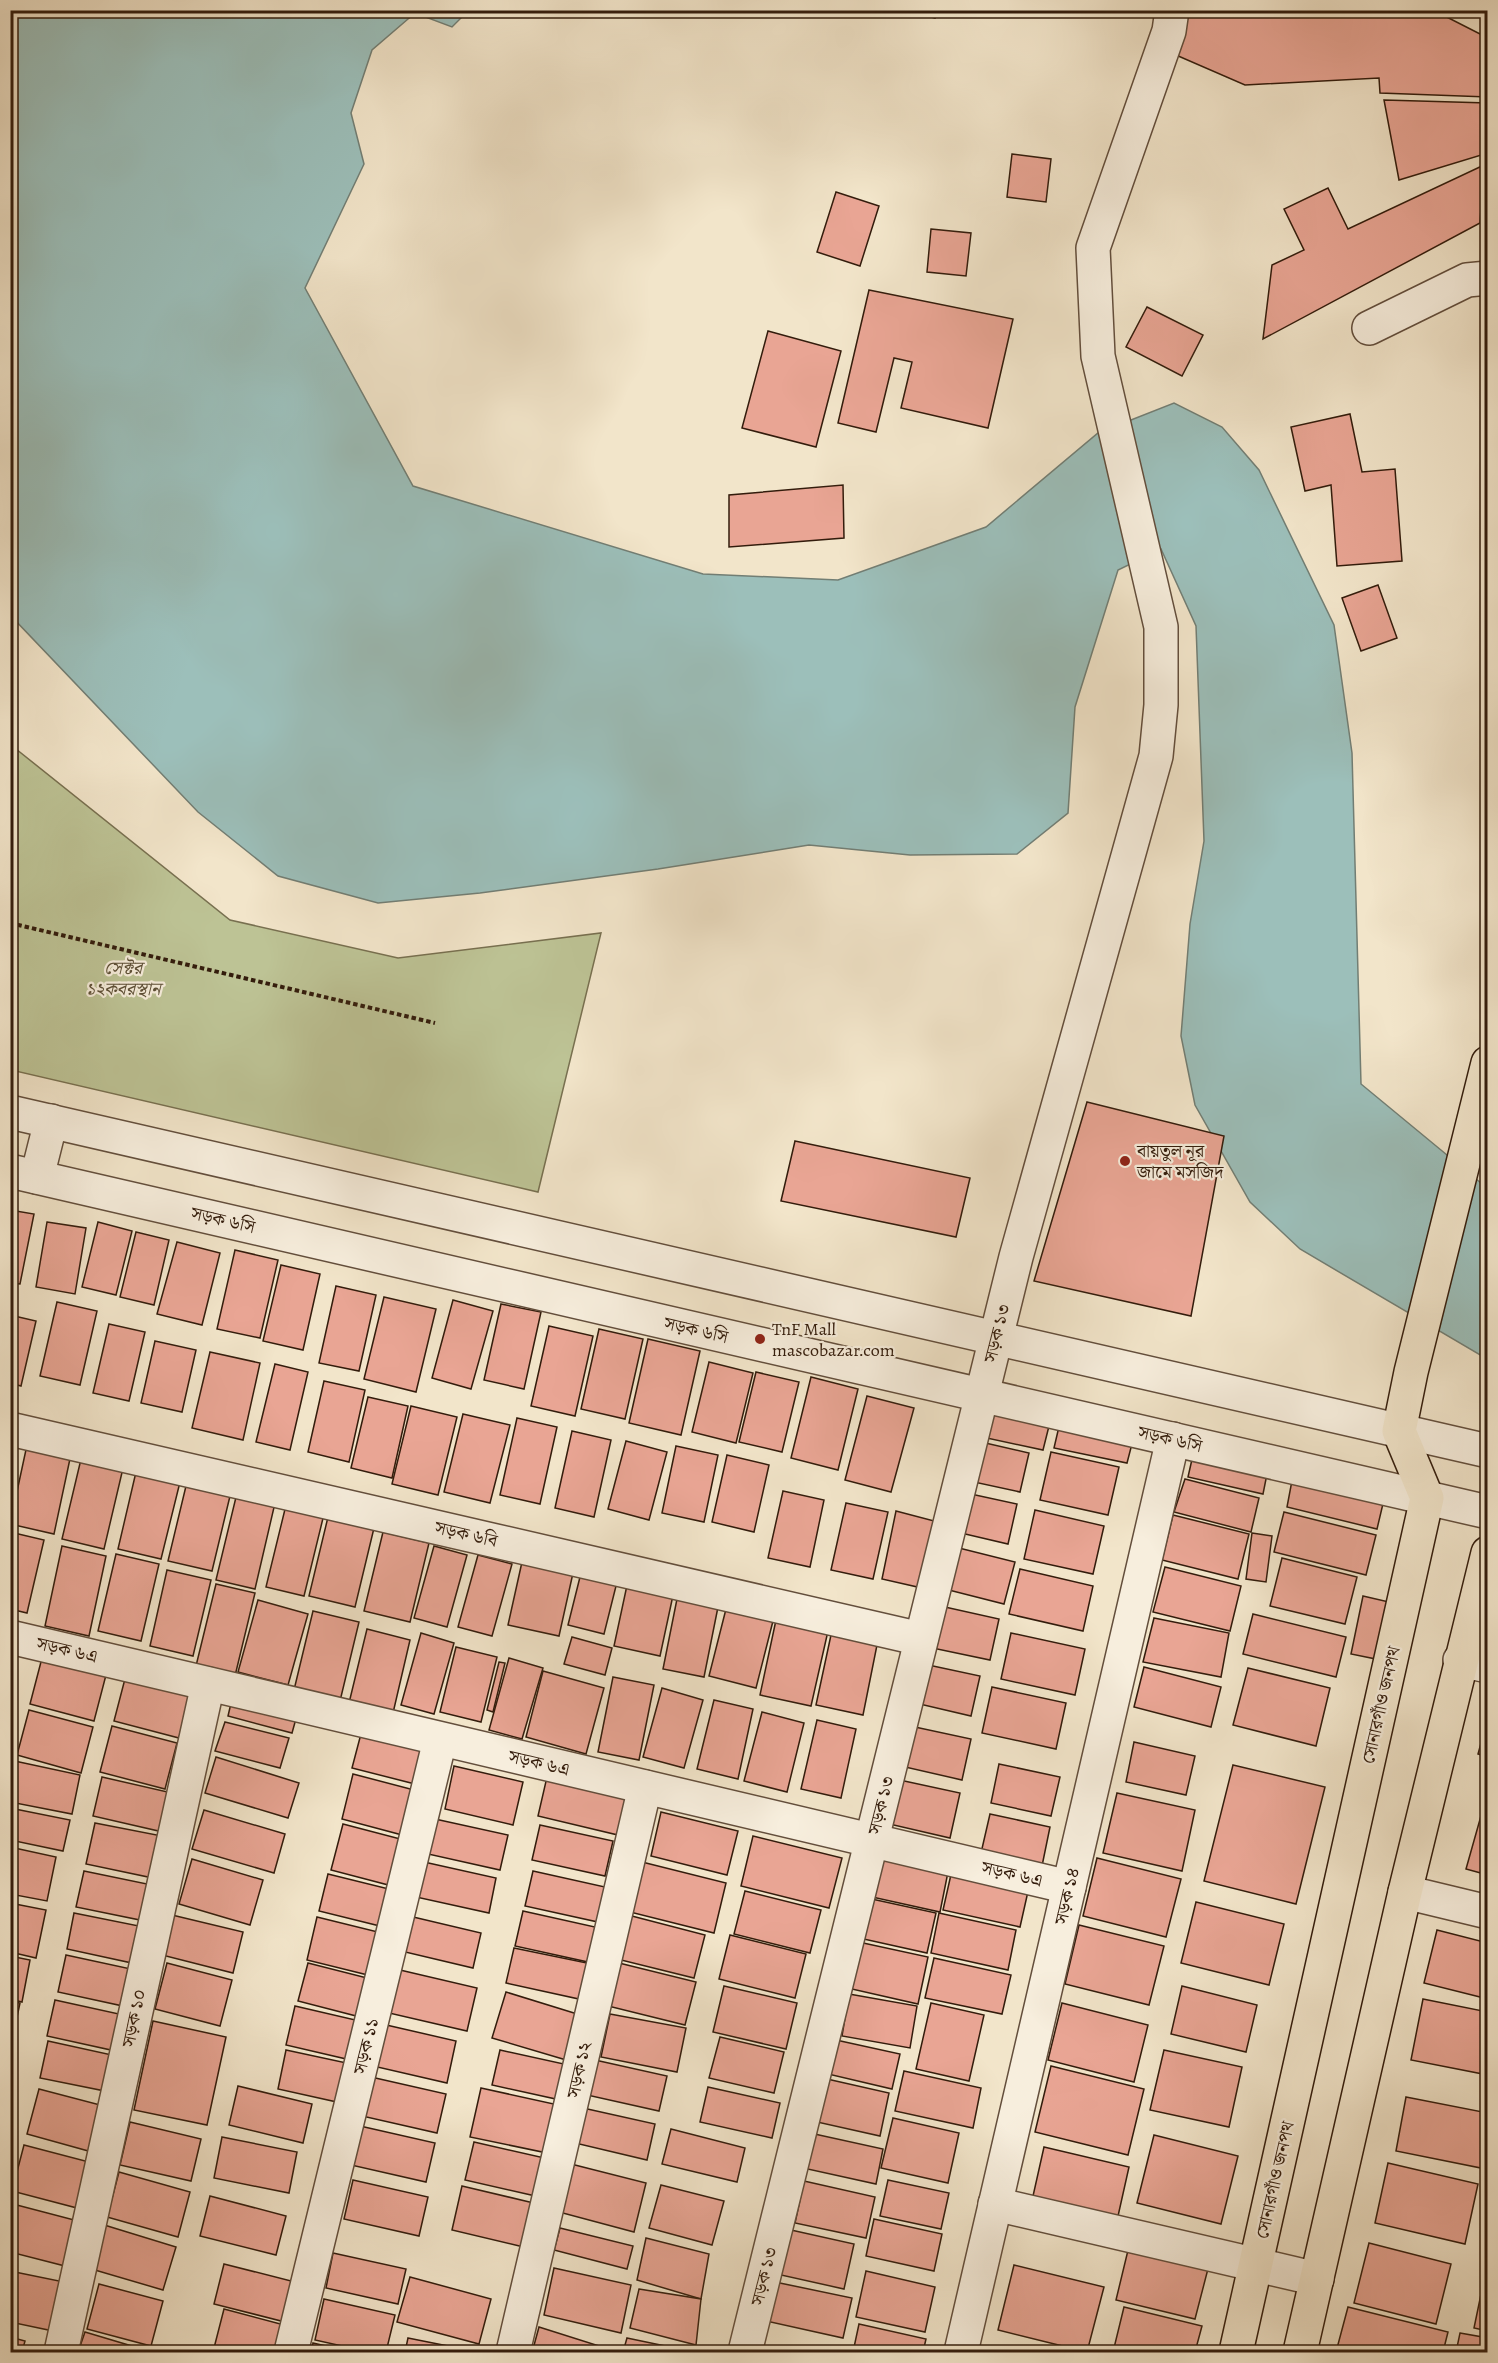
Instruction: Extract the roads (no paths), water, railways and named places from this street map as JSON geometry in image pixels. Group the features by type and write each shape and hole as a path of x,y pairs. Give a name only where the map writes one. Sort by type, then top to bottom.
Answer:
{"main road":[{"path":"1428,1498 1400,1431 1411,1372 1488,1063"},
{"name":"সোনারগাঁও জনপথ","path":"1236,2352 1428,1498"},
{"path":"1300,2352 1405,1892 1474,1663 1488,1553"}],"street":[{"name":"সড়ক ১৩","path":"745,2352 1016,1257 1156,756 1161,705 1161,627 1098,356 1093,248 1169,31 1172,10"},
{"path":"1370,328 1467,280 1488,278"},
{"path":"10,1112 1488,1451"},
{"path":"24,1174 51,1121"},
{"name":"সড়ক ৬সি","path":"24,1174 1488,1512"},
{"name":"সড়ক ৬বি","path":"10,1429 921,1639"},
{"name":"সড়ক ১৪","path":"961,2352 1173,1439"},
{"name":"সড়ক ৬এ","path":"10,1637 1069,1887"},
{"name":"সড়ক ১০","path":"61,2352 208,1684"},
{"name":"সড়ক ১১","path":"291,2352 440,1740"},
{"name":"সড়ক ১২","path":"513,2352 645,1787"},
{"path":"1405,1892 1488,1912"},
{"path":"995,2204 1317,2279"}],"water":[{"path":"11,11 468,11 452,27 415,13 372,50 351,113 364,164 305,288 413,486 703,574 838,580 986,527 1098,433 1174,403 1222,427 1259,470 1334,625 1352,753 1361,1084 1487,1188 1487,1359 1300,1249 1250,1202 1195,1105 1181,1036 1190,924 1204,841 1196,626 1161,549 1118,570 1075,707 1068,813 1017,854 910,855 809,845 658,869 480,893 378,903 278,876 198,812 13,618 11,612"}],"place":[{"name":"বায়তুল নূর জামে মসজিদ","path":"1125,1161"},
{"name":"TnF Mall mascobazar.com","path":"760,1339"}],"park label":[{"name":"সেক্টর ১২কবরস্থান","path":"123,978"}]}
